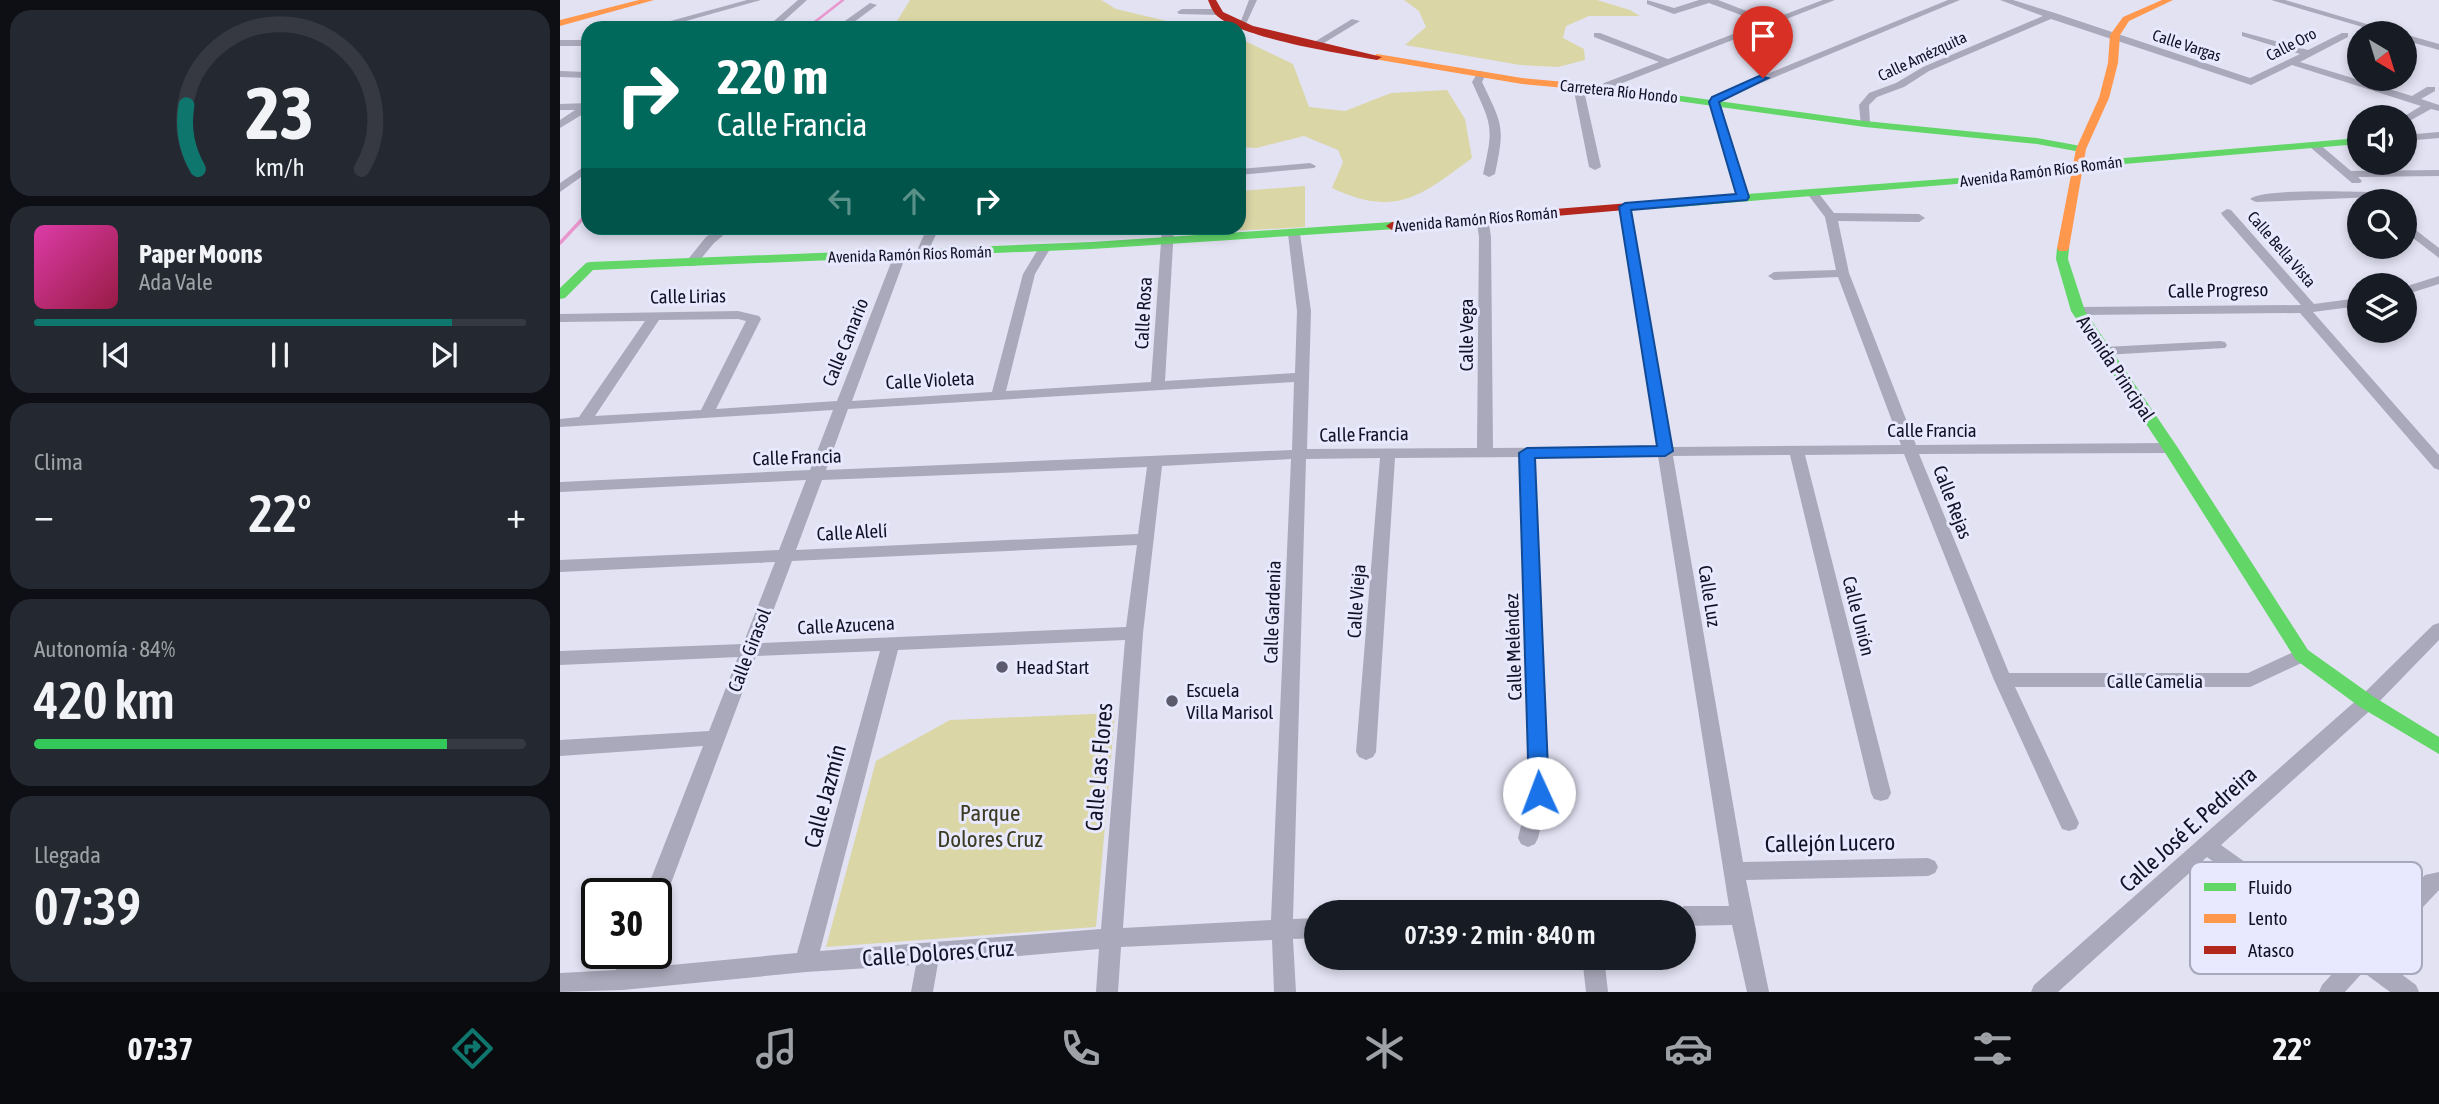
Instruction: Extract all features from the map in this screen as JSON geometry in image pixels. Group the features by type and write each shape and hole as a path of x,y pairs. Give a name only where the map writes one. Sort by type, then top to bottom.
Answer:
{"main road":[{"path":"560,13 612,0"},
{"path":"560,20 632,0"},
{"path":"560,20 650,0"},
{"path":"2115,35 2126,19 2169,0"},
{"name":"Carretera Río Hondo","path":"1215,6 1234,21"},
{"name":"Carretera Río Hondo","path":"1246,25 1353,53 1481,74 1714,102 1865,124 2037,141 2081,149"},
{"name":"Avenida Principal","path":"2115,35 2113,63 2104,98 2081,149 2062,259 2078,311 2170,448 2302,655 2367,702 2439,746"},
{"name":"Avenida Ramón Ríos Román","path":"1246,234 1294,234 2019,177 2052,173 2078,166 2347,142"},
{"name":"Avenida Ramón Ríos Román","path":"560,295 587,269 1044,249 1167,235"}],"street":[{"path":"680,21 757,0"},
{"path":"779,21 803,0"},
{"path":"1243,21 1253,0"},
{"path":"1650,2 1674,11 1709,0 1770,23"},
{"path":"1805,0 1815,6"},
{"path":"1605,89 1608,85 1665,61 1831,0"},
{"path":"1743,197 1715,99 1956,0"},
{"path":"2275,0 2348,21"},
{"path":"2301,8 2318,0"},
{"name":"Calle Vargas","path":"2011,1 2251,82"},
{"path":"850,21 873,5"},
{"path":"1182,12 1215,6"},
{"name":"Calle Amézquita","path":"1865,124 1864,105 1873,96 1961,53 2052,15"},
{"path":"1316,44 1355,21"},
{"path":"2245,34 2308,53"},
{"path":"1597,35 1665,61"},
{"name":"Calle Oro","path":"2251,82 2345,35"},
{"path":"2417,41 2439,47"},
{"path":"560,43 581,43"},
{"path":"2291,62 2434,106"},
{"path":"560,74 581,75"},
{"path":"1481,74 1477,82 1496,123 1497,138 1489,174"},
{"path":"1578,86 1595,167"},
{"path":"2413,100 2431,89"},
{"path":"2417,114 2434,106"},
{"path":"560,107 581,107"},
{"path":"560,125 581,112"},
{"path":"2417,137 2439,135"},
{"path":"2314,145 2347,173"},
{"path":"1246,171 1310,166"},
{"path":"560,188 581,172"},
{"path":"2417,173 2439,173"},
{"path":"2349,175 2365,189"},
{"name":"Calle Rejas","path":"1812,192 1831,217 1843,273 1911,450 2003,680 2069,823"},
{"path":"2256,200 2288,196 2347,197"},
{"name":"Calle Luz","path":"1625,207 1741,915 1758,992"},
{"name":"Calle Bella Vista","path":"2227,213 2439,465"},
{"path":"1831,217 1919,218"},
{"name":"Calle Vega","path":"1482,218 1485,237 1485,452"},
{"name":"Calle Gardenia","path":"1285,992 1282,929 1304,311 1294,234"},
{"path":"691,263 719,235"},
{"path":"921,255 930,235"},
{"name":"Calle Rosa","path":"1158,387 1167,235"},
{"path":"2417,235 2439,254"},
{"path":"998,396 1029,274 1044,249"},
{"name":"Calle Canario","path":"841,404 900,255"},
{"path":"1774,276 1843,273"},
{"path":"2417,287 2439,280"},
{"name":"Calle Progreso","path":"2078,311 2307,308 2347,303"},
{"name":"Calle Lirias","path":"560,318 738,314 754,319 707,412"},
{"path":"585,420 655,316"},
{"path":"2105,351 2220,345"},
{"name":"Calle Violeta","path":"560,423 1301,377"},
{"name":"Calle Girasol","path":"662,878 841,404"},
{"name":"Calle Francia","path":"560,487 1298,454 2170,448"},
{"name":"Calle Unión","path":"1796,450 1881,793"},
{"name":"Calle Vieja","path":"1366,752 1388,453"},
{"name":"Calle Meléndez","path":"1527,453 1539,793 1528,838"},
{"name":"Calle Las Flores","path":"1107,992 1134,633 1155,462"},
{"name":"Calle Alelí","path":"560,566 1145,539"},
{"name":"Calle Azucena","path":"560,658 1134,633"},
{"name":"Calle José E. Pedreira","path":"2042,992 2367,702 2436,635"},
{"name":"Calle Jazmín","path":"806,962 891,644"},
{"name":"Calle Camelia","path":"2003,680 2250,680 2302,655"},
{"path":"562,751 715,738"},
{"path":"2206,845 2230,862"},
{"name":"Callejón Lucero","path":"1734,871 1928,867"},
{"path":"2422,892 2432,881 2439,881"},
{"path":"1696,916 1741,915"},
{"name":"Calle Dolores Cruz","path":"560,983 623,981 806,962 1110,938 1304,928"},
{"path":"922,992 929,954"},
{"path":"623,981 628,969"},
{"path":"1595,970 1597,992"},
{"path":"2330,992 2346,974"},
{"path":"2384,974 2408,992"}],"green space":[{"path":"910,0 1101,0 1116,9 1167,21 897,21"},
{"path":"1404,0 1597,0 1630,10 1640,16 1589,16 1566,26 1563,38 1584,49 1585,60 1558,67 1520,65 1405,45 1426,27 1419,11"},
{"path":"1246,41 1293,64 1309,107 1345,111 1391,93 1447,90 1465,119 1472,158 1422,192 1391,202 1354,197 1332,188 1343,162 1338,150 1304,136 1256,148 1246,147"},
{"path":"1305,186 1305,227 1246,230 1246,190"},
{"name":"Parque Dolores Cruz","path":"1115,713 1096,927 826,947 876,761 950,720"}],"waterway":[{"path":"816,21 843,0"},
{"path":"560,243 581,220"}],"traffic: fast":[{"path":"1609,89 1865,124 2037,141 2081,149"},
{"path":"1667,204 1998,178 2052,173 2101,163 2347,142"},
{"path":"560,295 590,266 1092,246 1392,226"},
{"path":"2063,248 2062,259 2078,311 2170,448 2302,655 2367,702 2439,746"}],"traffic: slow":[{"path":"560,23 650,0"},
{"path":"2063,248 2081,149 2104,98 2113,63 2115,35 2126,19 2169,0"},
{"path":"1377,57 1522,81 1609,89"}],"traffic: jam":[{"path":"1212,0 1220,14 1232,21"},
{"path":"1246,27 1377,57"},
{"path":"1392,226 1667,204"}],"place":[{"name":"Head Start","path":"1002,667"},
{"name":"Escuela Villa Marisol","path":"1172,701"}],"route":[{"path":"1539,793 1527,453 1665,451 1625,207 1743,197 1714,102 1715,99 1763,78"}]}
